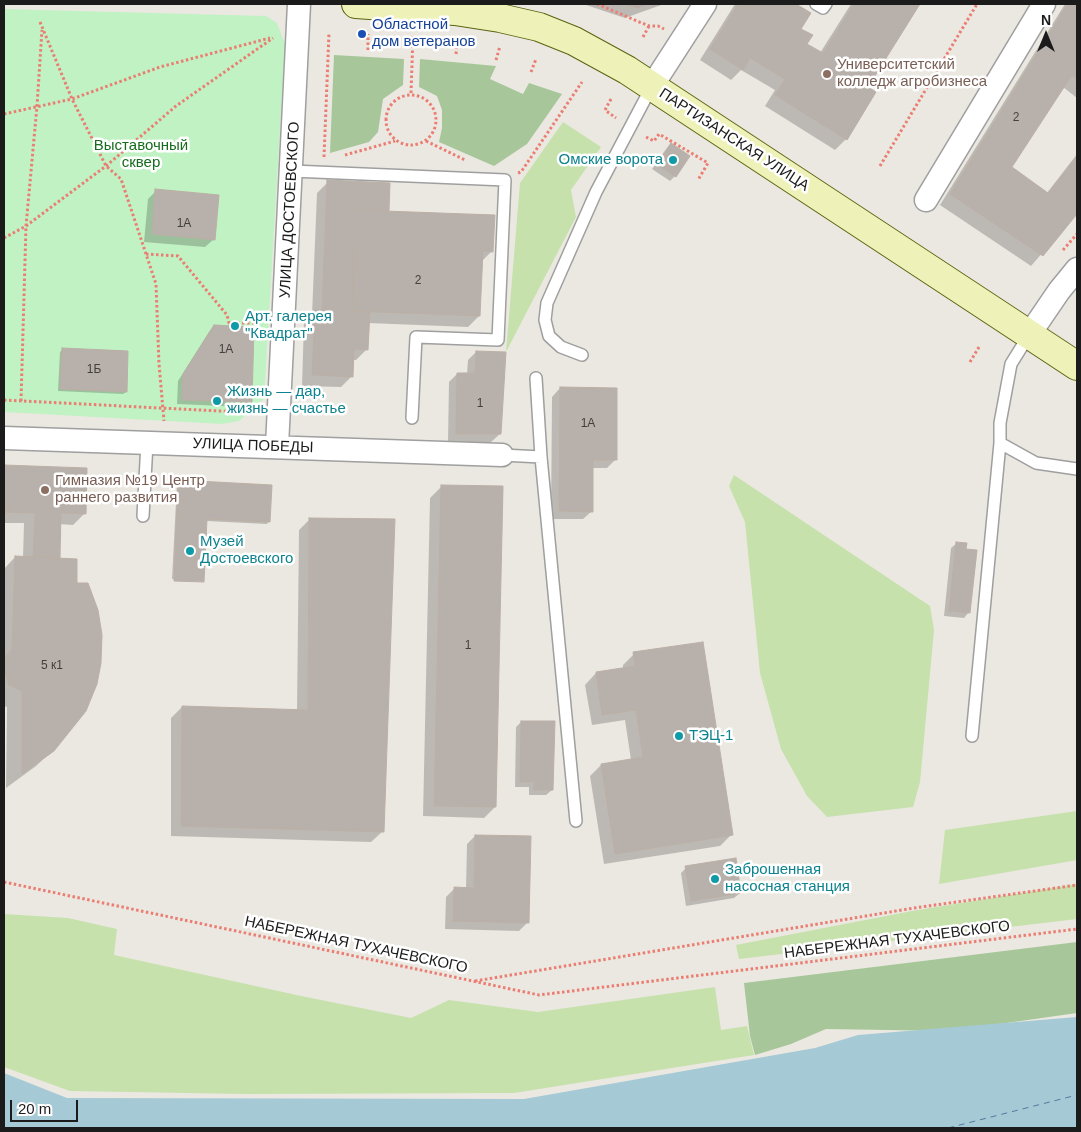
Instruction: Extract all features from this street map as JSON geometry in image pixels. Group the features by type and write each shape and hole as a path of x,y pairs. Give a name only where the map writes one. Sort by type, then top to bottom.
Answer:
{"street":[{"name":"УЛИЦА ДОСТОЕВСКОГО","path":"277,446 300,4"},
{"name":"ПАРТИЗАНСКАЯ УЛИЦА","path":"356,4 455,11 500,18 539,27 574,41 652,86 1077,366"},
{"path":"652,86 705,4"},
{"path":"926,200 1044,4"},
{"path":"1029,335 1058,290 1077,270"},
{"name":"УЛИЦА ПОБЕДЫ","path":"4,438 502,455"}],"lane":[{"path":"816,4 823,8 826,4"},
{"path":"582,355 561,347 549,336 545,320 547,303 596,192 652,86"},
{"path":"292,171 505,180 498,340 416,337 412,418"},
{"path":"972,736 1000,443 1000,423 1011,364 1029,335"},
{"path":"536,378 541,457 576,821"},
{"path":"1000,443 1036,462 1077,469"},
{"path":"143,516 155,444"},
{"path":"502,455 541,457"}],"path":[{"path":"597,4 649,26 658,26 668,31"},
{"path":"880,166 977,4"},
{"path":"40,22 72,99 106,166 121,179 156,284 159,364 164,408 155,444"},
{"path":"643,37 649,26"},
{"path":"21,402 26,226 42,28"},
{"path":"324,162 329,33"},
{"path":"368,34 368,50"},
{"path":"411,94 413,36"},
{"path":"4,114 72,99 160,66 274,38 176,106 106,166 26,226 4,238"},
{"path":"456,54 458,38"},
{"path":"496,60 500,46"},
{"path":"531,72 536,59"},
{"path":"505,180 521,172 582,82"},
{"path":"411,94 427,99 436,112 436,128 426,141 410,146 395,141 386,128 386,112 396,98 411,94"},
{"path":"611,100 606,110 620,121"},
{"path":"646,137 654,141 659,134 708,163 698,180"},
{"path":"146,254 178,256 227,315 229,323 262,323 260,332 283,335"},
{"path":"970,362 979,347"},
{"path":"4,400 279,413"},
{"name":"НАБЕРЕЖНАЯ ТУХАЧЕВСКОГО","path":"4,882 539,995 1077,929"},
{"path":"472,981 905,910 1077,885"}],"green space":[{"name":"Выставочный сквер","path":"4,9 266,16 277,23 285,44 264,399 239,421 222,424 4,412"},
{"path":"334,55 404,59 403,85 383,99 378,132 369,142 330,153"},
{"path":"420,59 496,66 490,79 523,94 529,83 562,94 527,144 494,166 439,142 442,128 442,110 437,96 419,87"},
{"path":"563,122 601,147 571,190 576,217 506,352 520,183"},
{"path":"734,475 930,606 934,630 920,782 913,807 827,817 807,796 781,749 760,673 745,522 729,486"},
{"path":"1077,811 1077,860 939,884 945,830"},
{"path":"1077,884 1077,919 739,959 736,945 912,911"},
{"path":"4,914 68,918 117,929 114,955 411,1018 449,1000 538,1012 715,987 721,1030 747,1026 754,1055 514,1093 246,1094 70,1091 4,1067"},
{"path":"1077,942 1077,1013 950,1031 826,1029 791,1044 755,1055 750,1036 744,983"}],"water":[{"path":"1077,1017 1077,1128 4,1128 4,1073 67,1098 524,1099 815,1048 858,1035"}],"building":[{"path":"625,4 648,4 637,8"},
{"name":"Университетский колледж агробизнеса","path":"738,4 796,4 811,13 801,29 813,35 807,44 823,53 854,4 920,4 868,87 876,92 847,140 775,95 785,79 750,58 743,70 710,49"},
{"path":"1068,4 1077,4 1077,17 1065,8"},
{"path":"1065,8 1077,17 1077,79 1072,75 1012,167 1048,193 1077,156 1077,214 1043,256 950,194"},
{"name":"Омские ворота","path":"671,143 690,156 676,177 656,164"},
{"path":"327,180 390,183 389,211 356,210 352,311 370,312 368,350 354,349 353,377 312,375 315,310 322,310"},
{"path":"155,189 219,195 215,240 152,234"},
{"path":"356,210 495,215 493,252 483,251 480,316 352,311"},
{"path":"214,325 254,327 252,402 182,400 183,374"},
{"path":"62,348 128,351 127,392 60,389"},
{"path":"476,351 506,352 501,434 456,434 457,373 475,373"},
{"path":"560,387 617,388 617,460 593,460 593,512 559,511"},
{"name":"Гимназия №19 Центр раннего развития","path":"4,465 87,468 86,514 61,513 60,558 33,557 35,513 4,512"},
{"name":"Музей Достоевского","path":"178,480 272,485 270,522 207,519 204,582 174,581"},
{"path":"441,485 503,486 496,807 434,806"},
{"path":"309,518 395,519 384,832 181,826 182,706 308,710"},
{"path":"956,542 967,543 966,549 977,550 970,613 949,611"},
{"path":"15,556 77,559 77,583 88,583 98,610 102,635 101,663 97,684 86,711 54,751 22,774 22,691 9,685 4,669 5,657 12,649"},
{"name":"ТЭЦ-1","path":"703,642 733,835 615,854 601,764 643,757 636,710 602,715 596,672 635,666 633,652"},
{"path":"521,721 555,721 553,790 534,790 534,782 520,782"},
{"path":"475,835 531,836 529,923 453,921 454,887 474,888"},
{"path":"736,858 741,893 691,901 685,866"}],"ferry route":[{"path":"948,1128 1077,1095"}],"place":[{"name":"Областной дом ветеранов","path":"362,34"},
{"name":"Университетский колледж агробизнеса","path":"827,74"},
{"name":"Омские ворота","path":"673,160"},
{"name":"Арт. галерея \"Квадрат\"","path":"235,326"},
{"name":"Жизнь — дар, жизнь — счастье","path":"217,401"},
{"name":"Гимназия №19 Центр раннего развития","path":"45,490"},
{"name":"Музей Достоевского","path":"190,551"},
{"name":"ТЭЦ-1","path":"679,736"},
{"name":"Заброшенная насосная станция","path":"715,879"}]}
